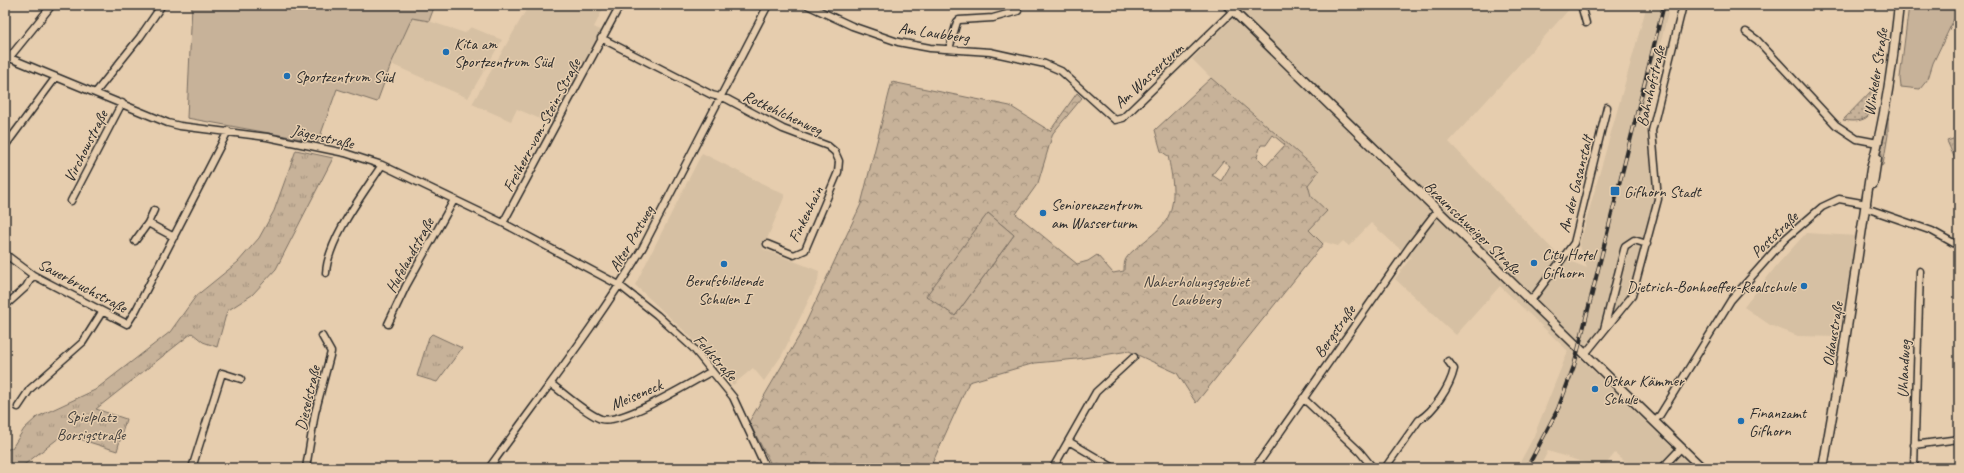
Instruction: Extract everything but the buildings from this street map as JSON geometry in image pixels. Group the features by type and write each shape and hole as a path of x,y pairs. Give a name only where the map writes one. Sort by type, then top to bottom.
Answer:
{"street":[{"path":"7,57 52,5"},
{"path":"96,92 140,37 162,5"},
{"name":"Freiherr-vom-Stein-Straße","path":"503,223 620,5"},
{"name":"Alter Postweg","path":"489,468 551,384 619,285 643,247 768,5"},
{"name":"Am Laubberg","path":"807,5 852,26 898,42 930,48 990,52 1019,58 1062,71"},
{"path":"1581,5 1586,23"},
{"name":"Bahnhofstraße","path":"1585,354 1632,296 1647,244 1658,199 1652,131 1682,5"},
{"name":"Winkeler Straße","path":"1878,143 1899,5"},
{"name":"Am Wasserturm","path":"1062,71 1115,120 1123,118 1230,8"},
{"name":"Braunschweiger Straße","path":"1230,8 1702,468"},
{"path":"949,49 956,22 959,20 993,18 1018,11"},
{"path":"1746,32 1757,40 1836,125 1857,139 1878,143"},
{"path":"602,38 712,95 720,97"},
{"name":"Jägerstraße","path":"7,57 56,78 96,92 174,124 228,131 328,149 382,165 503,223 619,285"},
{"path":"5,146 56,78"},
{"name":"Rotkehlchenweg","path":"720,97 783,129 828,146 835,152"},
{"name":"Virchowstraße","path":"71,201 122,103"},
{"name":"An der Gasanstalt","path":"1530,302 1574,243 1607,107"},
{"name":"Sauerbruchstraße","path":"5,254 33,275 127,324 174,238 228,131"},
{"name":"Oldaustraße","path":"1824,468 1871,169 1878,143"},
{"name":"Finkenhain","path":"767,244 794,255 805,250 838,172 839,161 835,152"},
{"path":"326,273 327,259 347,219 382,165"},
{"name":"Hufelandstraße","path":"388,324 406,286 454,200"},
{"name":"Poststraße","path":"1654,421 1660,414 1731,300 1785,239 1822,207 1839,200 1866,206 1932,231 1959,246"},
{"path":"135,241 148,223 154,210"},
{"name":"Bergstraße","path":"1255,468 1410,246 1437,211"},
{"path":"148,223 174,238"},
{"name":"Bahnhofstraße","path":"1604,331 1625,246 1634,240 1647,244"},
{"name":"Uhlandweg","path":"1914,468 1920,272"},
{"path":"5,306 26,287 33,275"},
{"name":"Feldstraße","path":"619,285 657,315 693,348 733,396 766,468"},
{"path":"18,407 30,389 83,342 102,312"},
{"name":"Dieselstraße","path":"306,468 315,414 331,352 322,336"},
{"path":"1053,468 1070,442 1096,392 1134,357"},
{"path":"1385,468 1419,420 1427,415 1450,383 1454,369 1448,361"},
{"name":"Meiseneck","path":"551,384 593,415 602,419 613,420 660,400 712,370"},
{"path":"192,468 222,372 241,379"},
{"path":"1303,398 1360,452 1373,468"},
{"path":"1914,445 1959,439"},
{"path":"1070,442 1114,468"},
{"path":"1662,468 1681,448"}],"shaded area":[{"path":"529,5 600,5 604,7 594,27 602,31 552,124 517,109 511,121 472,104"},
{"path":"1238,5 1573,5 1449,142 1560,257 1587,268 1579,246 1647,5 1670,5 1644,109 1654,197 1628,294 1592,339 1587,342 1580,358 1693,468 1632,468 1615,453 1603,468 1601,468 1548,451 1539,468 1517,468 1533,438 1568,351 1500,286 1456,335 1395,279 1411,257 1395,245 1371,223 1349,246 1343,241 1338,246 1325,242 1323,244 1309,230 1311,196 1308,185 1319,171 1211,78 1192,59 1242,9"},
{"name":"Kita am Sportzentrum Süd","path":"412,18 429,21 465,33 471,27 502,40 468,98 391,64"},
{"name":"Berufsbildende Schulen I","path":"702,153 785,195 763,249 819,271 818,281 782,355 764,381 753,368 733,385 695,341 635,285"},
{"name":"Dietrich-Bonhoeffer-Realschule","path":"1806,233 1857,236 1837,337 1798,336 1770,325 1744,307 1777,265"}],"green space":[{"name":"Sportzentrum Süd","path":"192,5 435,5 429,21 412,18 391,64 377,102 337,89 318,142 187,118"},
{"path":"1909,5 1959,5 1959,15 1956,15 1933,63 1928,79 1920,89 1901,87 1900,78"},
{"name":"Naherholungsgebiet Laubberg","path":"1211,78 1319,171 1308,185 1311,196 1327,211 1309,230 1323,244 1196,403 1177,373 1129,351 1077,359 1035,363 969,382 930,468 773,468 749,422 801,333 861,204 892,82 1010,106 1050,131 1077,93 1082,98 1053,133 1038,183 1016,214 1077,264 1088,261 1097,255 1113,273 1124,271 1127,257 1159,229 1168,217 1171,210 1173,187 1170,164 1168,156 1161,151 1155,130","holes":["1273,135 1285,145 1266,166 1257,157 1261,145 1266,145","1223,161 1230,166 1221,181 1212,175","988,213 1014,235 955,316"]},
{"path":"1877,85 1875,102 1870,114 1861,120 1843,120"},
{"path":"1888,118 1888,135 1883,165 1879,167 1885,121"},
{"path":"1959,137 1959,168 1947,141"},
{"name":"Spielplatz Borsigstraße","path":"296,150 333,158 276,269 252,295 227,311 217,347 203,342 192,333 96,409 126,419 117,451 64,434 20,468 5,468 5,450 12,448 24,429 37,417 95,390 170,332 196,296 238,262 259,238 274,211"},
{"path":"988,213 1014,235 955,316 926,296"},
{"path":"432,334 462,348 437,382 417,376 429,337"}],"railway":[{"path":"1527,468 1558,409 1574,366 1664,5"}],"place":[{"name":"Kita am Sportzentrum Süd","path":"446,52"},
{"name":"Sportzentrum Süd","path":"287,76"},
{"name":"Gifhorn Stadt","path":"1615,191"},
{"name":"Seniorenzentrum am Wasserturm","path":"1043,213"},
{"name":"City Hotel Gifhorn","path":"1534,263"},
{"name":"Berufsbildende Schulen I","path":"724,264"},
{"name":"Dietrich-Bonhoeffer-Realschule","path":"1804,286"},
{"name":"Oskar Kämmer Schule","path":"1595,389"},
{"name":"Finanzamt Gifhorn","path":"1741,421"}]}
